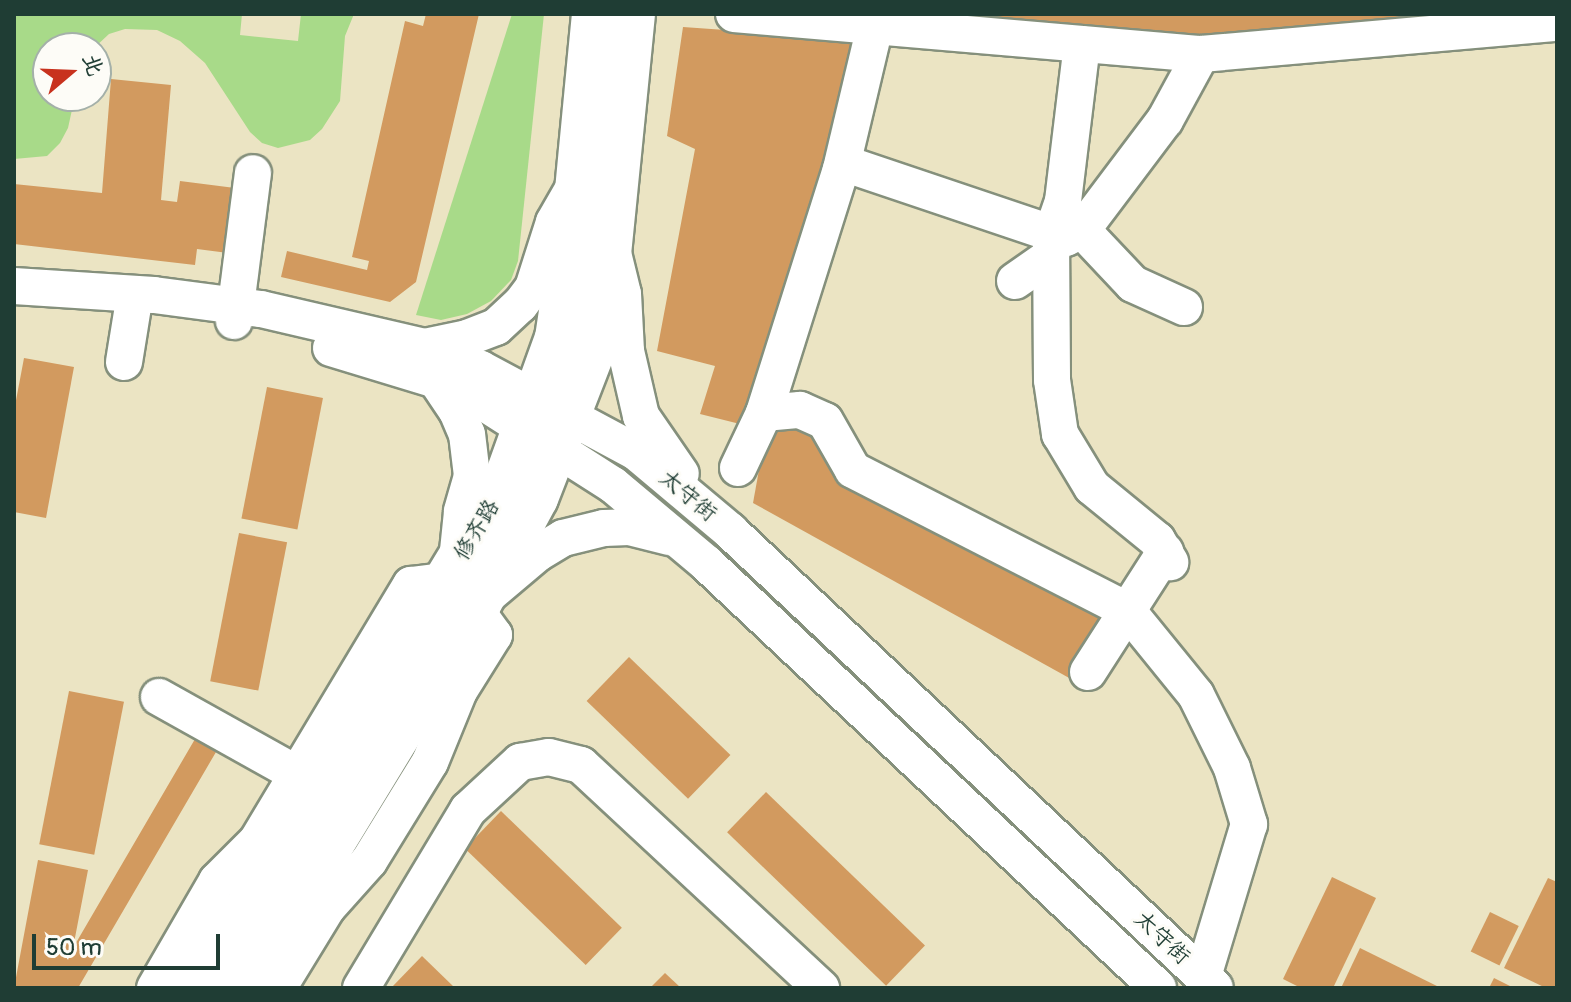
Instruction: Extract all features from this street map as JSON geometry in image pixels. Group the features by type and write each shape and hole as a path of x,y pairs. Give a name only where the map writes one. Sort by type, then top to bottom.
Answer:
{"main road":[{"name":"修齐路","path":"546,423 578,181 594,14"},
{"name":"修齐路","path":"244,988 464,589 504,485 593,351 610,243 633,14"},
{"name":"修齐路","path":"198,988 309,780 464,589"}],"street":[{"path":"734,14 1201,54 1557,23"},
{"path":"738,468 764,413 843,163 875,26"},
{"path":"1082,44 1063,201 1052,380 1060,434 1092,487 1157,540 1168,557 1127,610 1088,672"},
{"path":"1015,281 1061,240 1165,120 1201,54"},
{"path":"843,163 1061,240 1133,284 1184,307"},
{"path":"234,314 253,173"},
{"path":"278,988 327,908 369,861 430,762 459,691 494,635 464,589 462,512 472,476 467,434 430,364 467,338 496,327 520,305 533,288 554,222 578,181"},
{"path":"610,243 623,294 626,351 641,416 710,514"},
{"name":"太守街","path":"14,286 234,314 430,364 481,369 678,540 1158,988"},
{"name":"太守街","path":"14,300 134,301"},
{"path":"124,362 134,301"},
{"path":"764,413 800,410 825,421 853,470 1127,610 1196,695 1232,768 1249,824 1202,982"},
{"name":"太守街","path":"546,423 636,452 710,514 1202,982"},
{"path":"464,589 563,538 604,528 629,527 678,540"},
{"path":"155,988 217,881 257,841 309,780 159,697"},
{"path":"361,988 468,810 520,762 549,757 581,765 821,988"}],"green space":[{"path":"14,14 242,14 240,35 298,41 301,14 354,14 345,36 340,101 322,129 310,140 278,148 262,143 250,132 205,63 180,41 157,30 32,32 32,112 72,112 60,143 47,156 14,159"},
{"path":"512,14 544,14 518,261 511,280 491,301 467,314 441,320 416,315"},
{"path":"688,511 1083,879 1074,889 679,521"}],"building":[{"path":"426,14 479,14 416,282 390,302 281,277 287,251 367,270 369,261 352,257 405,21 423,26"},
{"path":"914,14 1475,14 1475,16 1179,37"},
{"path":"683,27 863,40 748,426 700,414 715,366 657,351 695,149 667,136"},
{"path":"112,79 171,85 161,200 177,202 180,181 235,188 228,253 197,249 195,265 14,244 14,184 102,193 108,112 112,112"},
{"path":"24,358 74,367 46,518 14,512 14,411"},
{"path":"267,387 323,398 297,529 241,519"},
{"path":"803,419 1109,609 1071,679 753,503 768,420"},
{"path":"239,533 287,542 258,691 210,681"},
{"path":"629,657 730,755 688,799 587,701"},
{"path":"69,691 124,702 94,855 39,844"},
{"path":"195,739 216,752 78,988 14,988 38,860 88,870 73,948"},
{"path":"766,792 925,946 886,986 727,832"},
{"path":"501,811 622,928 586,965 465,848"},
{"path":"1332,877 1376,898 1333,988 1301,988 1283,979"},
{"path":"1548,878 1557,882 1555,988 1546,988 1504,968"},
{"path":"1490,912 1519,926 1499,966 1471,952"},
{"path":"1360,948 1441,988 1341,988"},
{"path":"422,956 455,988 391,988"},
{"path":"665,973 681,988 650,988"},
{"path":"1494,978 1514,988 1489,988"}]}
